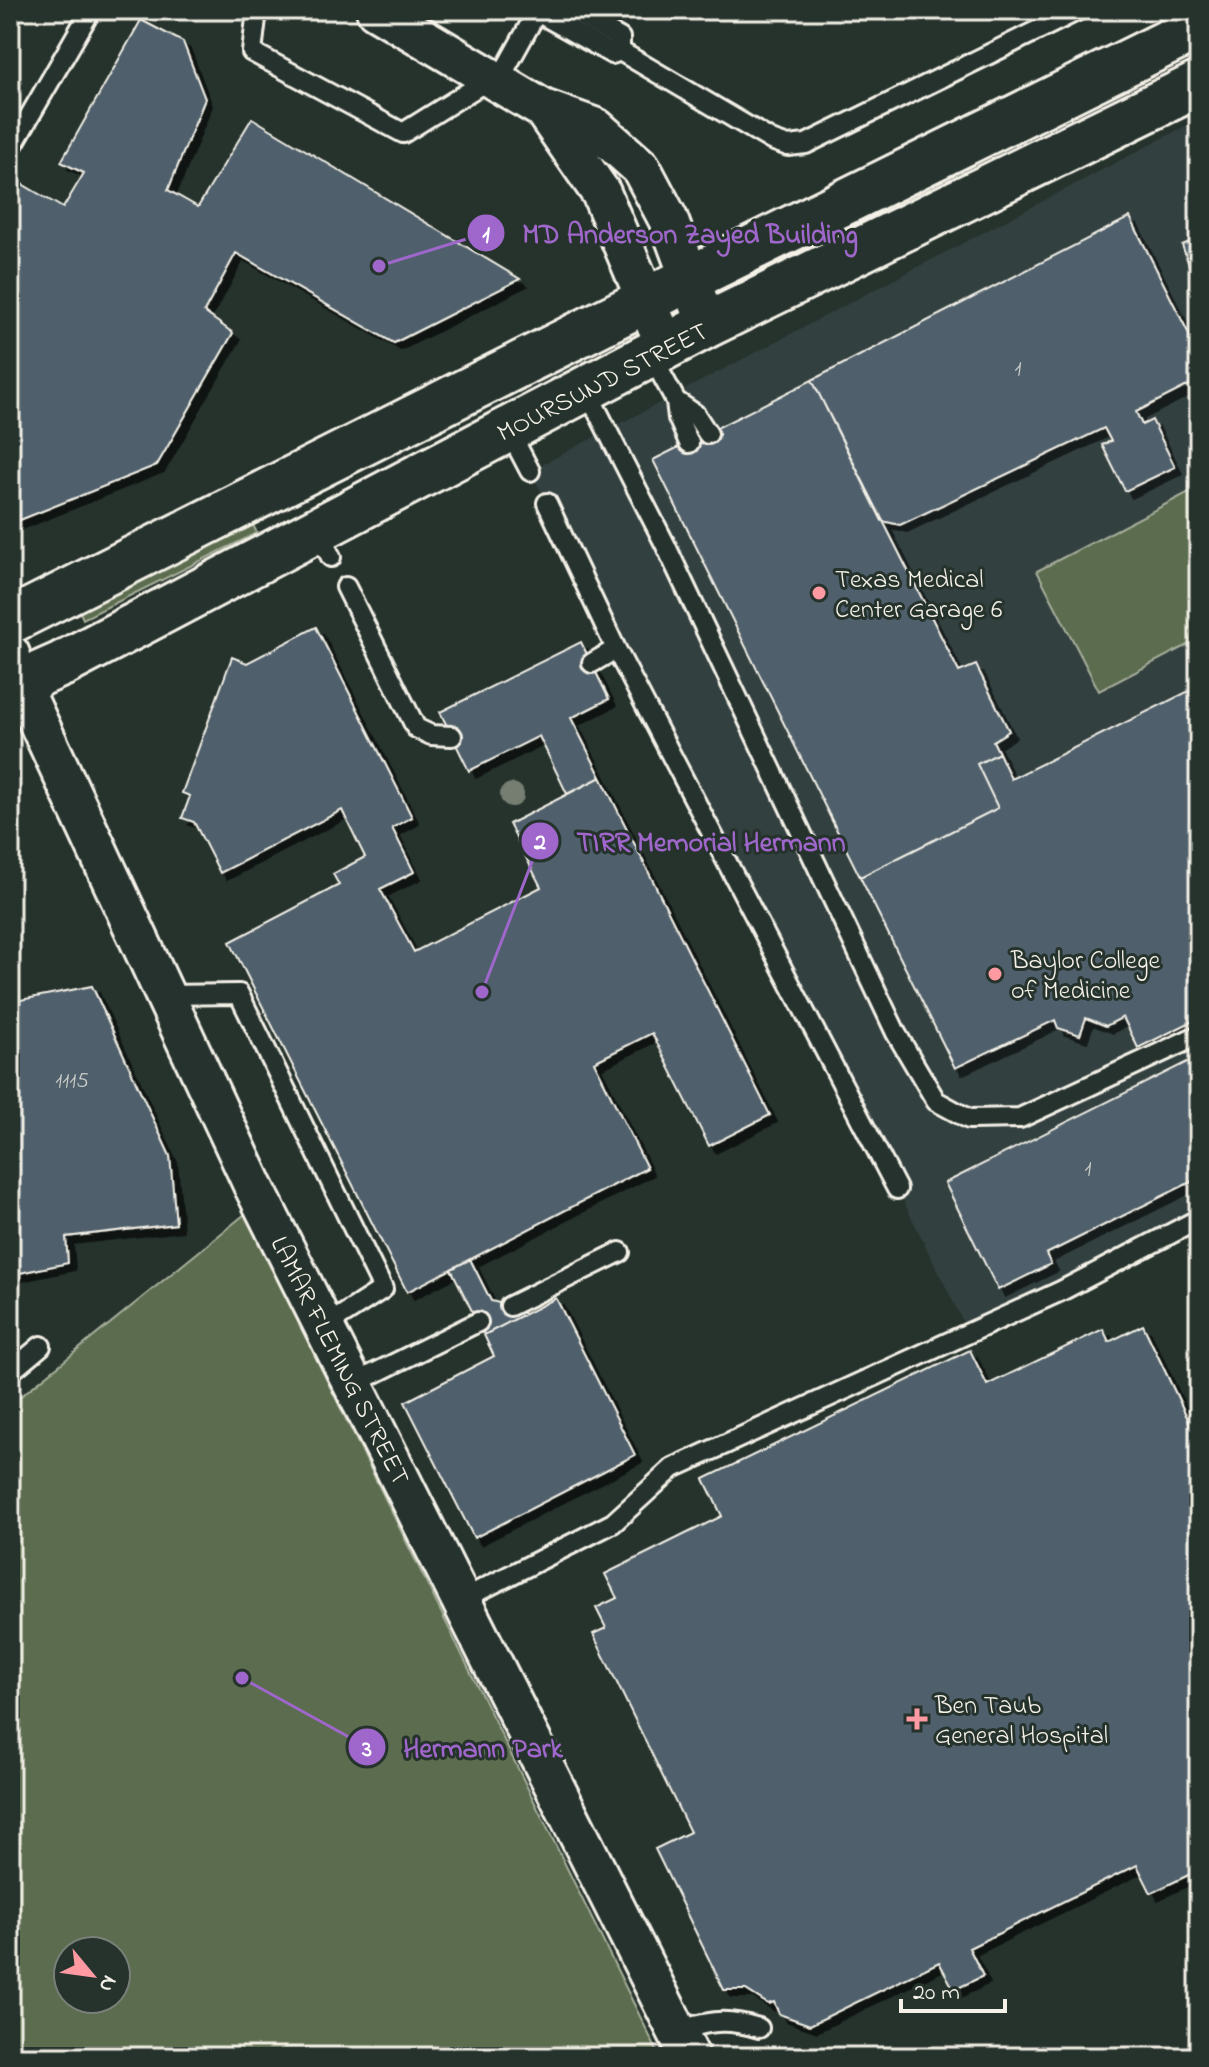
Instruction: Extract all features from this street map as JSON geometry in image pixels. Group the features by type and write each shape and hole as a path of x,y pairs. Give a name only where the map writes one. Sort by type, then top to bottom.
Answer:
{"street":[{"path":"385,12 543,109 596,128 641,168 668,219 707,325"},
{"name":"MOURSUND STREET","path":"10,621 691,278 1199,27"},
{"name":"MOURSUND STREET","path":"14,675 324,544 508,429 707,325 1199,84"},
{"path":"543,109 601,193 647,300 658,351"},
{"name":"LAMAR FLEMING STREET","path":"14,675 253,1185 683,2044"}],"lane":[{"path":"10,150 91,10"},
{"path":"257,10 252,52 403,133 495,80 537,11 612,54 620,51"},
{"path":"570,10 620,38 620,51"},
{"path":"620,51 771,140 788,146 806,144 1079,10"},
{"path":"658,351 676,401 678,418 689,443"},
{"path":"586,389 665,544 896,1033 936,1101 969,1119 1020,1118 1199,1035"},
{"path":"676,401 695,414 708,434"},
{"path":"508,429 530,471"},
{"path":"547,503 616,649 897,1189"},
{"path":"346,587 416,728 431,735 452,736"},
{"path":"592,663 616,649"},
{"path":"165,995 239,994 383,1289 324,1327"},
{"path":"461,1600 613,1523 673,1468 1061,1291 1199,1219"},
{"path":"510,1306 620,1252"},
{"path":"353,1384 478,1322"},
{"path":"10,1372 41,1346"},
{"path":"683,2044 711,2020 737,2021 759,2028"}],"shaded area":[{"name":"Baylor College of Medicine","path":"1199,119 1199,1225 968,1332 668,724 530,471"}],"green space":[{"path":"1199,487 1199,639 1099,691 1037,571"},
{"path":"250,519 257,533 83,619 77,606"},
{"path":"245,1214 660,2057 10,2057 10,1405"}],"building":[{"path":"141,20 183,42 205,99 168,190 198,207 252,118 520,279 394,343 236,253 204,312 233,333 157,465 10,524 10,177 63,208 84,173 61,162"},
{"path":"1130,217 1199,354 1199,380 1136,412 1142,425 1152,420 1175,467 1125,491 1102,445 1111,441 1104,428 900,525 882,521 812,380"},
{"path":"1199,233 1199,280 1195,282 1182,245 1192,241 1191,236"},
{"name":"Texas Medical Center Garage 6","path":"812,380 959,672 976,665 1009,731 993,741 999,753 977,764 998,808 860,877 653,460"},
{"path":"316,627 412,817 392,828 414,872 380,889 414,952 541,887 509,824 601,777 770,1115 709,1146 652,1033 594,1062 647,1168 407,1292 230,942 339,885 333,874 365,857 342,810 220,873 194,822 182,818 190,796 182,793 232,657 247,663"},
{"path":"581,642 609,699 571,718 601,777 567,794 539,736 469,771 440,712"},
{"name":"Baylor College of Medicine","path":"1199,686 1199,1018 1138,1048 1123,1017 1106,1026 1086,1018 1080,1035 1058,1028 1055,1020 955,1068 860,877 998,808 977,764 999,753 1011,779"},
{"path":"92,986 170,1156 176,1224 66,1237 68,1263 10,1275 10,1002"},
{"name":"Baylor College of Medicine","path":"1199,1056 1199,1178 1046,1254 1051,1264 998,1290 945,1183"},
{"path":"470,1259 491,1301 525,1314 484,1335 451,1269"},
{"path":"556,1298 635,1455 474,1538 405,1402 494,1356 484,1335"},
{"name":"Ben Taub General Hospital","path":"1143,1325 1196,1436 1199,1435 1199,1870 1151,1893 1137,1865 969,1948 983,1976 954,1990 939,1962 810,2025 779,2014 774,2002 768,2004 746,1990 724,1990 655,1849 690,1832 593,1634 606,1628 596,1608 617,1598 605,1574 722,1516 704,1479 970,1350 987,1385 1103,1329 1109,1342"}],"place":[{"name":"MD Anderson Zayed Building","path":"379,266"},
{"name":"Texas Medical Center Garage 6","path":"819,593"},
{"name":"Baylor College of Medicine","path":"995,974"},
{"name":"TIRR Memorial Hermann","path":"482,992"},
{"name":"Hermann Park","path":"242,1678"},
{"name":"Ben Taub General Hospital","path":"917,1719"}]}
